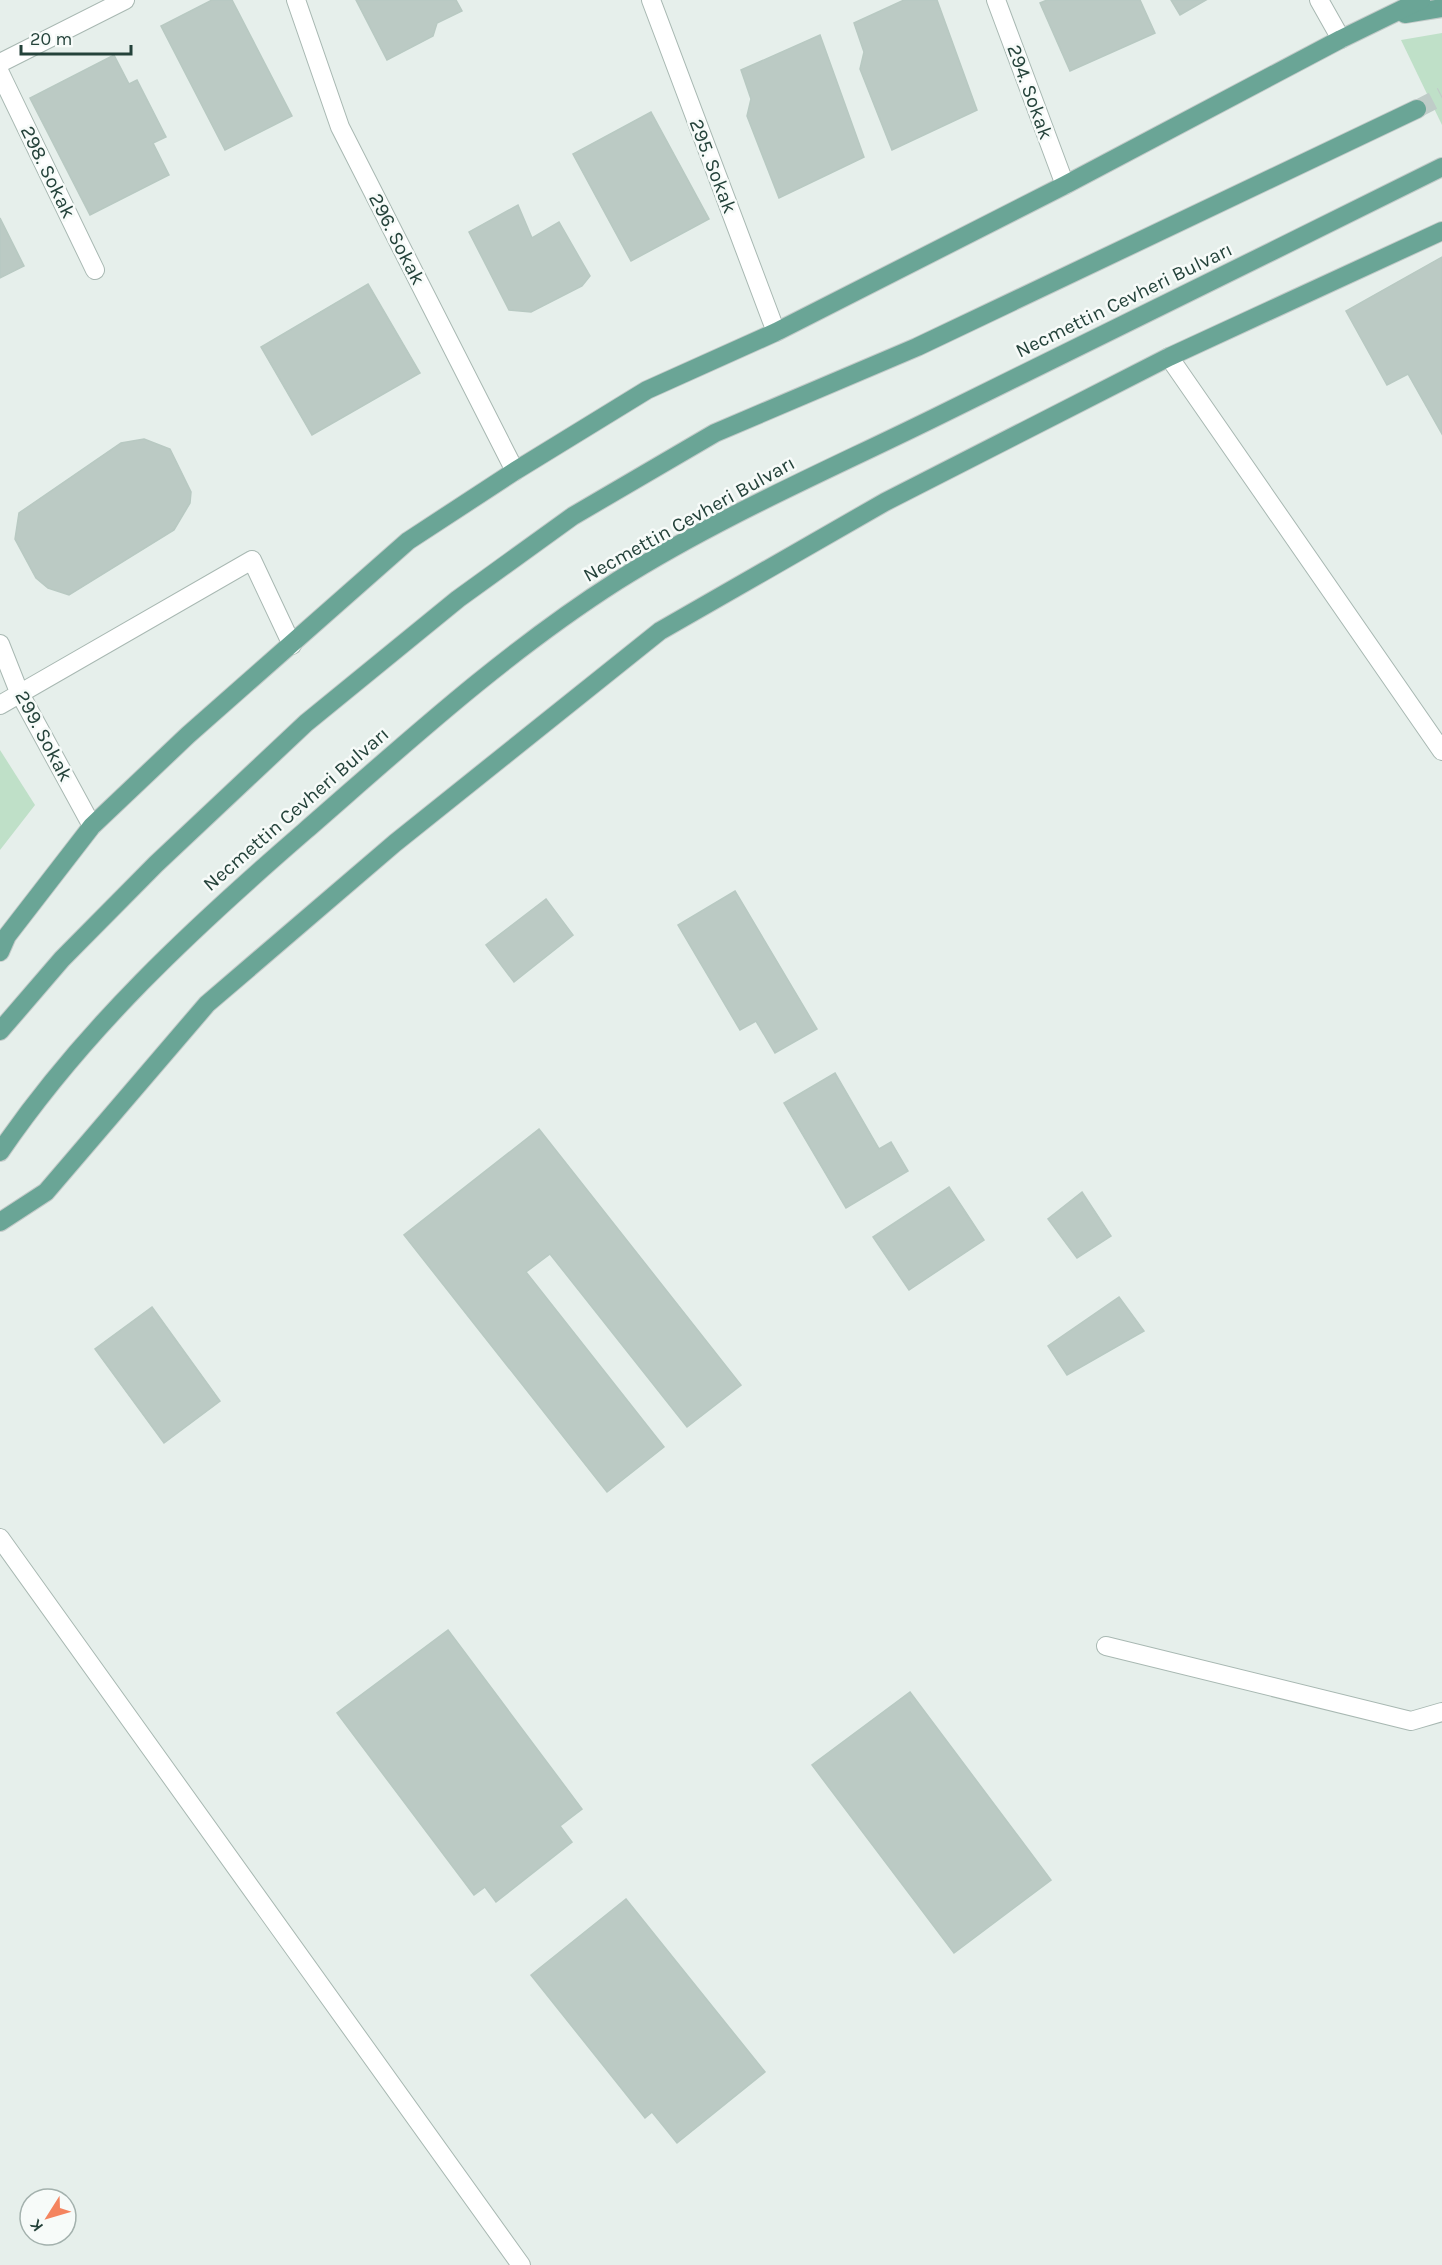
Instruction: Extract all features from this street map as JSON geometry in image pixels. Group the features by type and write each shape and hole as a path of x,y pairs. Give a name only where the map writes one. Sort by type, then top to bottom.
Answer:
{"main road":[{"path":"0,952 7,936 92,826 188,735 408,541 515,471 647,390 776,332 1341,39 1421,0"},
{"path":"1388,17 1442,8"},
{"path":"0,1031 62,958 156,864 306,723 458,599 573,516 715,433 917,347 1417,109"},
{"name":"Necmettin Cevheri Bulvarı","path":"0,1152 28,1110 112,1012 212,911 501,663 616,581 760,500 929,420 1442,167"},
{"path":"0,1222 46,1192 207,1004 395,843 660,631 885,502 1169,357 1442,231"}],"street":[{"path":"0,63 125,0"},
{"name":"296. Sokak","path":"296,0 340,127 515,471"},
{"name":"295. Sokak","path":"651,0 776,332"},
{"name":"294. Sokak","path":"996,0 1065,184"},
{"path":"1319,0 1341,39"},
{"name":"298. Sokak","path":"0,73 95,270"},
{"path":"1169,357 1442,751"},
{"path":"0,705 252,560 292,645"},
{"name":"299. Sokak","path":"0,644 19,692 92,826"},
{"path":"0,1538 521,2265"},
{"path":"1106,1646 1411,1721 1442,1713"}],"green space":[{"path":"1442,33 1442,125 1401,40"},
{"path":"0,750 35,805 0,850"}],"building":[{"path":"212,0 232,0 292,116 225,150 161,26"},
{"path":"356,0 456,0 462,11 437,23 433,36 387,60"},
{"path":"904,0 937,0 977,110 892,150 860,69 864,52 854,23"},
{"path":"1047,0 1140,0 1155,33 1070,71 1040,3"},
{"path":"1171,0 1206,0 1180,15"},
{"path":"820,35 864,157 779,198 747,116 751,99 741,70"},
{"path":"114,55 129,84 137,80 166,137 153,143 169,175 90,215 30,98"},
{"path":"651,112 709,219 631,261 573,154"},
{"path":"518,205 532,238 559,222 590,276 582,286 531,312 509,310 469,232"},
{"path":"0,218 24,266 0,278"},
{"path":"1442,257 1442,434 1408,374 1387,385 1346,311"},
{"path":"368,284 420,373 312,435 261,347"},
{"path":"144,439 170,449 191,492 190,503 174,530 69,595 48,588 36,578 15,539 19,513 121,443"},
{"path":"735,891 817,1029 775,1053 756,1021 740,1030 678,925"},
{"path":"546,899 573,935 514,982 486,945"},
{"path":"835,1073 879,1149 891,1142 908,1171 846,1208 784,1103"},
{"path":"539,1129 741,1385 687,1427 550,1254 526,1272 664,1447 607,1492 404,1235"},
{"path":"949,1187 984,1240 909,1290 873,1237"},
{"path":"1082,1192 1111,1236 1077,1258 1048,1219"},
{"path":"1119,1297 1144,1331 1067,1375 1048,1346"},
{"path":"152,1307 220,1401 164,1443 95,1349"},
{"path":"448,1630 582,1809 560,1826 572,1842 496,1902 485,1887 474,1895 337,1713"},
{"path":"910,1692 1051,1880 954,1953 812,1765"},
{"path":"626,1899 765,2072 677,2143 652,2112 645,2118 531,1975"}],"tunnel":[{"path":"1417,109 1442,96"}]}
